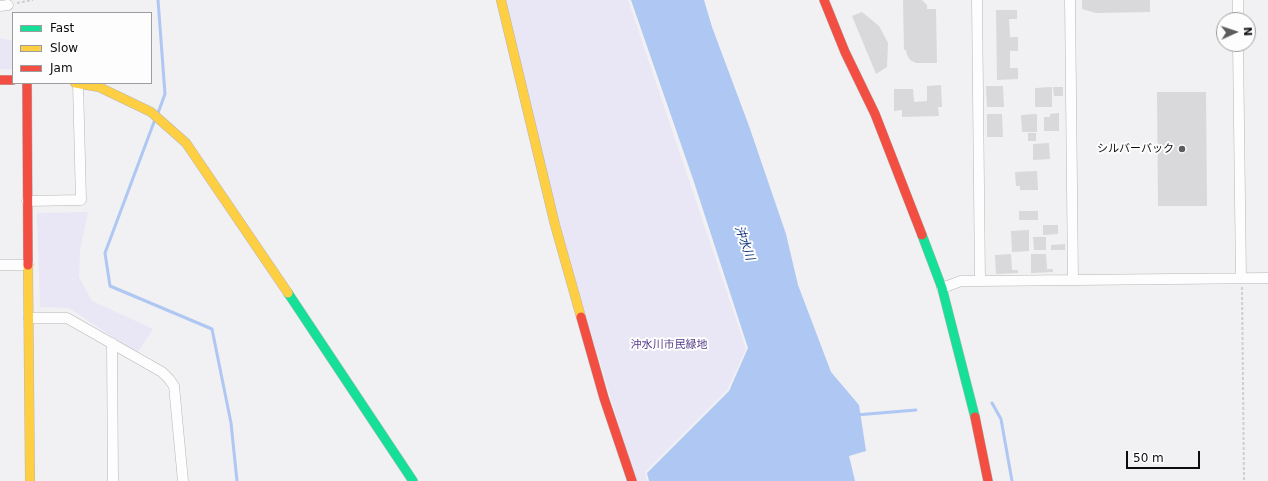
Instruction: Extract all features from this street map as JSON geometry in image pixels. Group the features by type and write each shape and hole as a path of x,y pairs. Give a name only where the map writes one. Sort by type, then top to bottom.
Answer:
{"street":[{"path":"502,0 555,225 604,398 632,481"},
{"path":"824,0 845,52 875,114 942,288 974,410 988,481"},
{"path":"977,0 980,281"},
{"path":"1070,0 1073,280"},
{"path":"1238,0 1238,12"},
{"path":"1238,52 1241,278"},
{"path":"0,80 12,80"},
{"path":"27,84 30,481"},
{"path":"27,201 81,200 76,84"},
{"path":"81,84 99,88 151,112 186,143 413,481"},
{"path":"0,265 28,265"},
{"path":"942,288 961,281 1268,278"},
{"path":"29,318 67,318 162,372 174,386 183,481"},
{"path":"112,343 113,481"}],"path":[{"path":"4,6 34,0"},
{"path":"1241,278 1244,481"}],"green space":[{"name":"沖水川市民緑地","path":"505,0 628,0 746,349 727,390 645,472 647,481 636,481 563,240"},
{"path":"0,38 12,41 12,69 0,69"},
{"path":"88,212 80,250 79,277 92,301 153,329 137,353 69,308 40,307 37,213"}],"water":[{"name":"沖水川","path":"631,0 704,0 712,27 749,126 786,234 798,285 831,372 859,405 866,451 849,456 855,481 649,481 647,473 729,391 748,348 693,179"}],"building":[{"path":"903,0 922,0 927,5 927,9 936,9 937,63 916,63 910,60 906,50 904,50"},
{"path":"1082,0 1150,0 1150,12 1096,13 1082,9"},
{"path":"996,10 1017,10 1017,19 1009,19 1010,37 1018,37 1018,51 1010,51 1010,68 1018,68 1018,79 997,80"},
{"path":"862,12 879,26 888,43 887,67 876,74 852,16"},
{"path":"941,85 942,107 938,107 939,116 902,117 902,110 894,111 894,89 913,89 914,102 927,101 927,86"},
{"path":"986,86 1003,86 1004,107 987,107"},
{"path":"1052,87 1052,107 1035,107 1035,88"},
{"path":"1053,87 1063,87 1063,96 1054,96"},
{"name":"シルバーバック","path":"1157,92 1206,92 1207,206 1158,206"},
{"path":"1059,113 1059,131 1044,131 1044,117 1050,117 1050,114"},
{"path":"987,114 1002,114 1003,137 987,137"},
{"path":"1037,114 1037,132 1022,132 1021,115"},
{"path":"1028,133 1036,133 1036,141 1028,141"},
{"path":"1049,143 1050,159 1033,160 1033,144"},
{"path":"1037,171 1038,190 1020,190 1020,186 1016,186 1015,172"},
{"path":"1019,211 1038,211 1038,220 1019,220"},
{"path":"1043,225 1058,225 1058,234 1043,235"},
{"path":"1029,230 1029,251 1012,252 1011,231"},
{"path":"1033,237 1046,237 1046,250 1034,250"},
{"path":"1065,244 1065,250 1051,250 1051,245"},
{"path":"1011,254 1012,270 1018,270 1018,273 996,274 995,255"},
{"path":"1031,254 1046,254 1047,269 1053,269 1053,272 1031,273"}],"waterway":[{"path":"158,0 165,94 158,113"},
{"path":"154,122 105,253 110,286 212,329 231,423 237,481"},
{"path":"992,403 1001,419 1012,481"},
{"path":"856,415 916,410"}],"traffic: fast":[{"path":"922,235 942,288 975,417"},
{"path":"288,293 413,481"}],"traffic: slow":[{"path":"501,0 555,225 581,317"},
{"path":"81,84 99,87 151,112 186,143 288,293"},
{"path":"28,265 30,481"}],"traffic: jam":[{"path":"824,0 845,52 875,114 922,235"},
{"path":"0,80 12,80"},
{"path":"27,84 28,265"},
{"path":"581,317 604,398 632,481"},
{"path":"975,417 988,481"}],"place":[{"name":"シルバーバック","path":"1182,149"}]}
